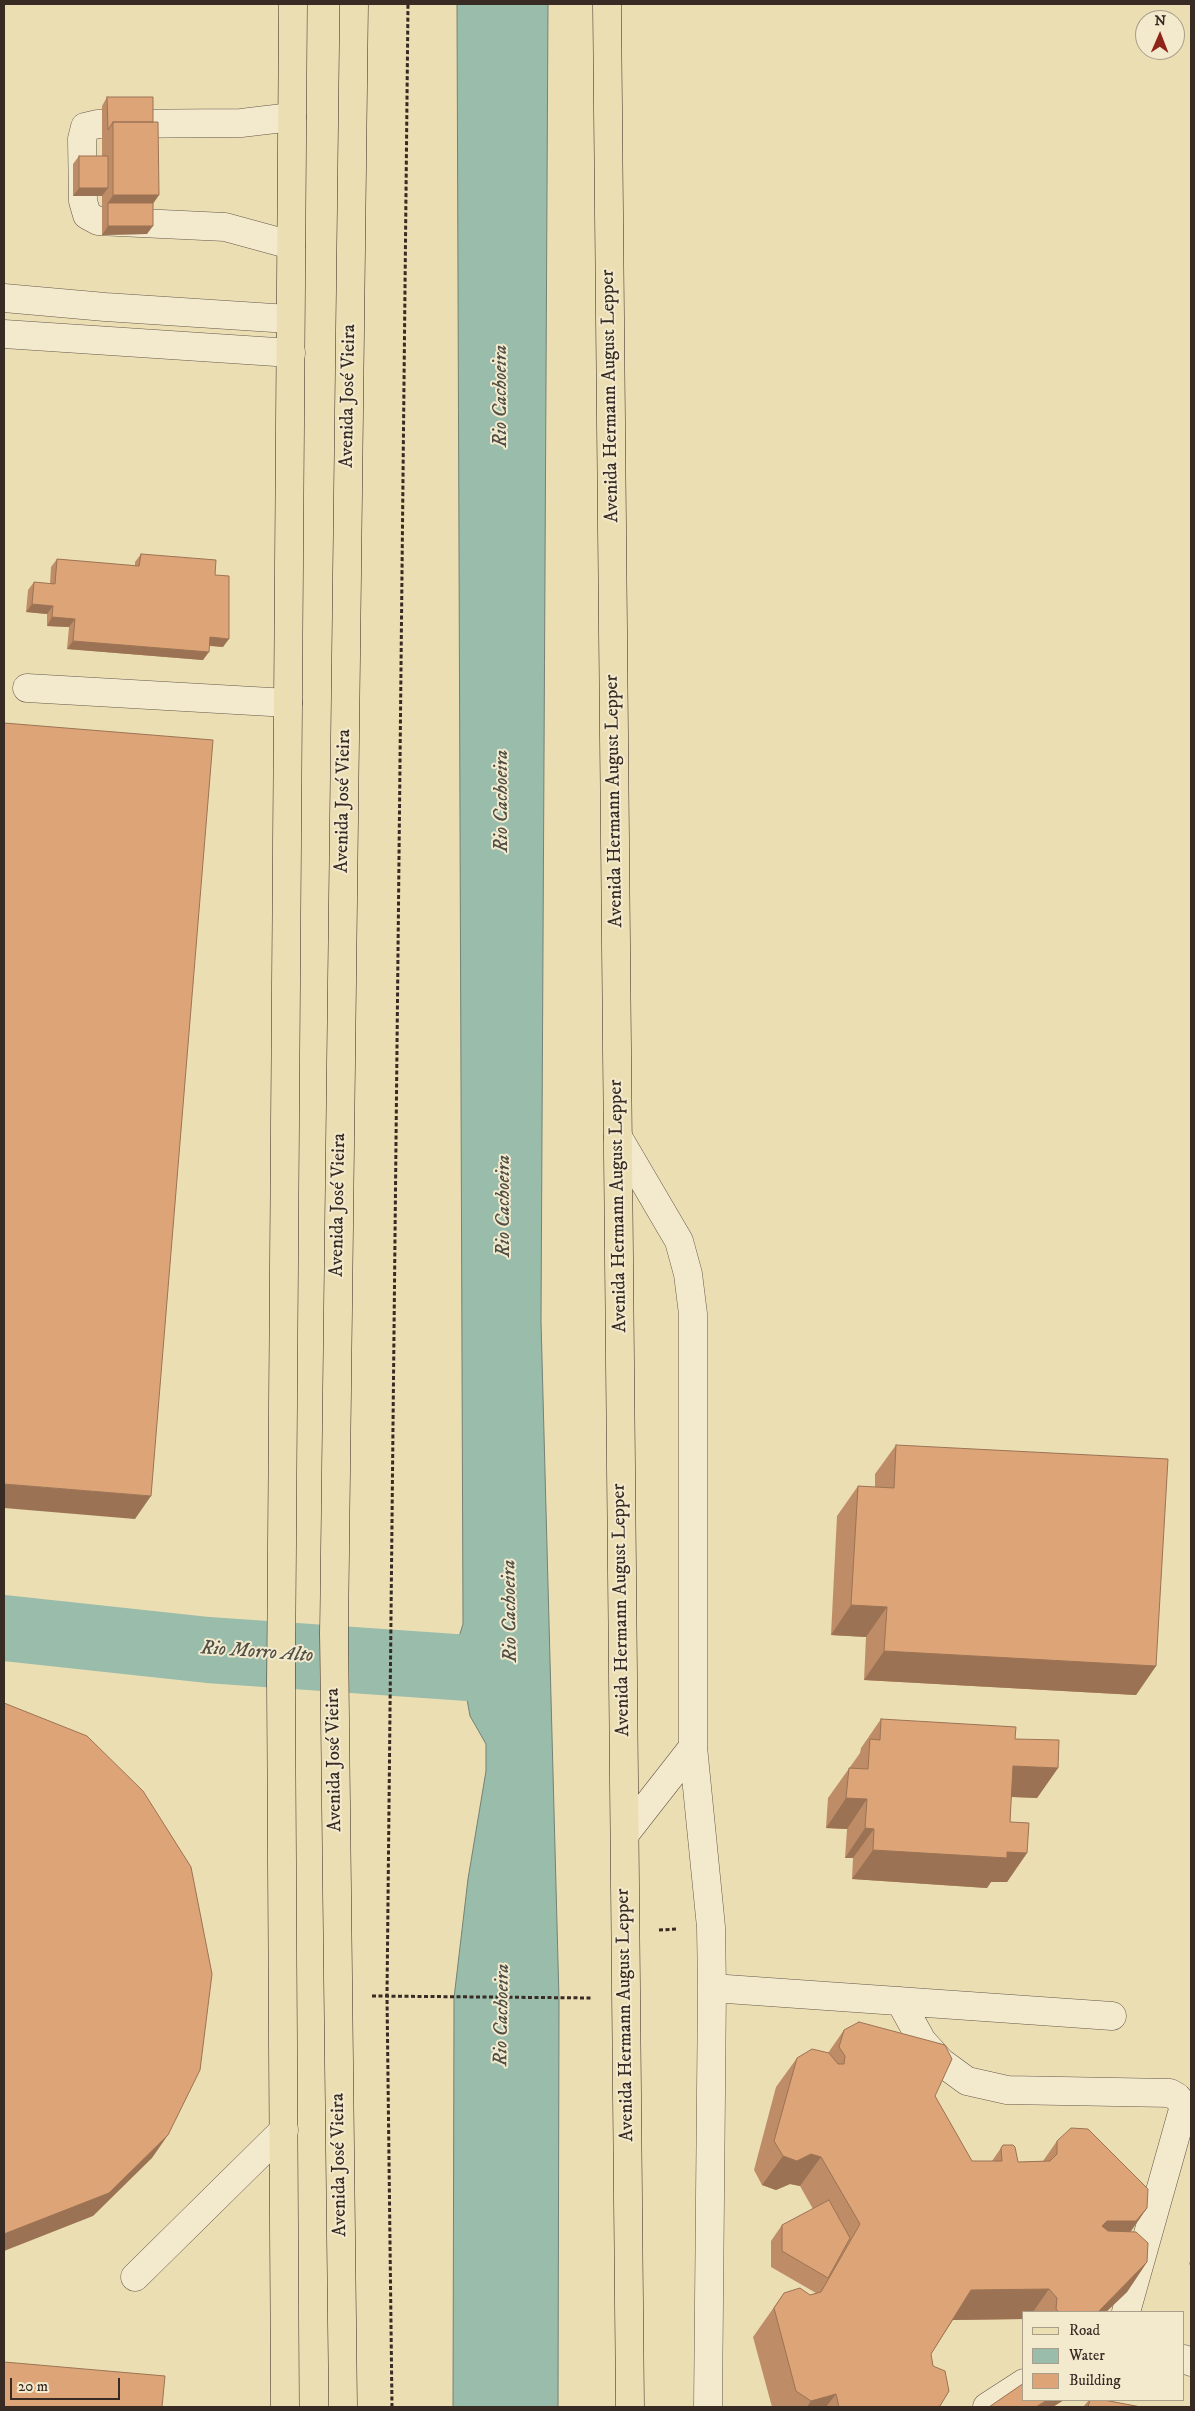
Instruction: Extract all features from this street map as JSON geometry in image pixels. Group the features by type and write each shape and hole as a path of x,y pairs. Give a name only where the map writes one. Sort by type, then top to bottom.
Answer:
{"main road":[{"path":"285,2407 280,1680 288,703 289,319 293,4"},
{"name":"Avenida José Vieira","path":"343,2407 334,1633 354,4"},
{"name":"Avenida Hermann August Lepper","path":"607,4 630,2407"}],"street":[{"path":"291,245 225,227 98,220 87,215 83,201 82,139 86,127 98,124 241,123 292,117"},
{"path":"4,298 289,319"},
{"path":"4,334 290,354"},
{"path":"27,688 288,703"},
{"path":"618,1137 679,1241 688,1274 693,1314 693,1747 711,1927 712,1988 708,2407"},
{"path":"624,1834 693,1747"},
{"path":"712,1988 1112,2016"},
{"path":"900,2001 922,2041 941,2062 967,2081 1007,2090 1170,2093 1177,2096 1184,2106 1126,2311"},
{"path":"135,2277 284,2130"},
{"path":"987,2407 1022,2384"}],"path":[{"path":"392,2407 388,1996 408,4"},
{"path":"626,1931 711,1927"},
{"path":"338,1996 570,1998"}],"water":[{"name":"Rio Cachoeira","path":"457,4 548,4 541,1321 559,1999 558,2407 453,2407 454,1998 468,1879 486,1771 486,1744 470,1716 457,1643 463,1624"}],"building":[{"path":"107,97 153,97 153,122 113,122 108,130"},
{"path":"113,122 158,122 159,195 113,195"},
{"path":"79,156 108,156 108,188 79,188"},
{"path":"108,203 153,203 153,226 108,226"},
{"path":"141,554 216,560 215,575 229,576 229,639 210,637 209,652 73,641 75,619 52,617 53,606 32,604 34,582 55,584 57,559 139,566"},
{"path":"4,723 213,740 151,1496 4,1484"},
{"path":"896,1445 1168,1459 1156,1666 884,1651 887,1607 851,1605 858,1486 894,1488"},
{"path":"4,1703 87,1736 143,1791 191,1867 212,1974 200,2070 168,2135 109,2193 4,2234"},
{"path":"881,1719 1016,1727 1015,1739 1059,1740 1058,1768 1013,1766 1010,1822 1029,1823 1027,1853 1007,1852 1007,1858 873,1850 874,1829 865,1828 867,1799 846,1798 849,1768 868,1769 870,1739 880,1740"},
{"path":"859,2022 945,2045 952,2059 935,2096 972,2161 1002,2161 1001,2148 1003,2145 1013,2145 1018,2162 1050,2161 1057,2154 1057,2141 1071,2128 1088,2129 1148,2189 1147,2208 1136,2221 1107,2221 1102,2226 1108,2231 1136,2232 1148,2243 1147,2262 1099,2311 1058,2311 1056,2309 1057,2298 1049,2289 971,2290 931,2354 933,2366 945,2371 949,2391 940,2406 839,2407 836,2394 811,2401 796,2391 774,2308 784,2293 800,2288 810,2295 821,2292 860,2224 821,2157 811,2154 797,2161 783,2156 774,2141 797,2058 812,2049 829,2053 838,2064 844,2064 845,2056 839,2047 844,2030"},
{"path":"829,2200 850,2238 828,2278 782,2251 782,2225"},
{"path":"4,2362 165,2376 162,2407 4,2407"},
{"path":"1022,2384 1022,2401 1045,2401 1036,2407 989,2407"},
{"path":"1090,2401 1109,2401 1141,2407 1088,2407"}],"waterway":[{"name":"Rio Morro Alto","path":"4,1628 208,1650 512,1671"}]}
